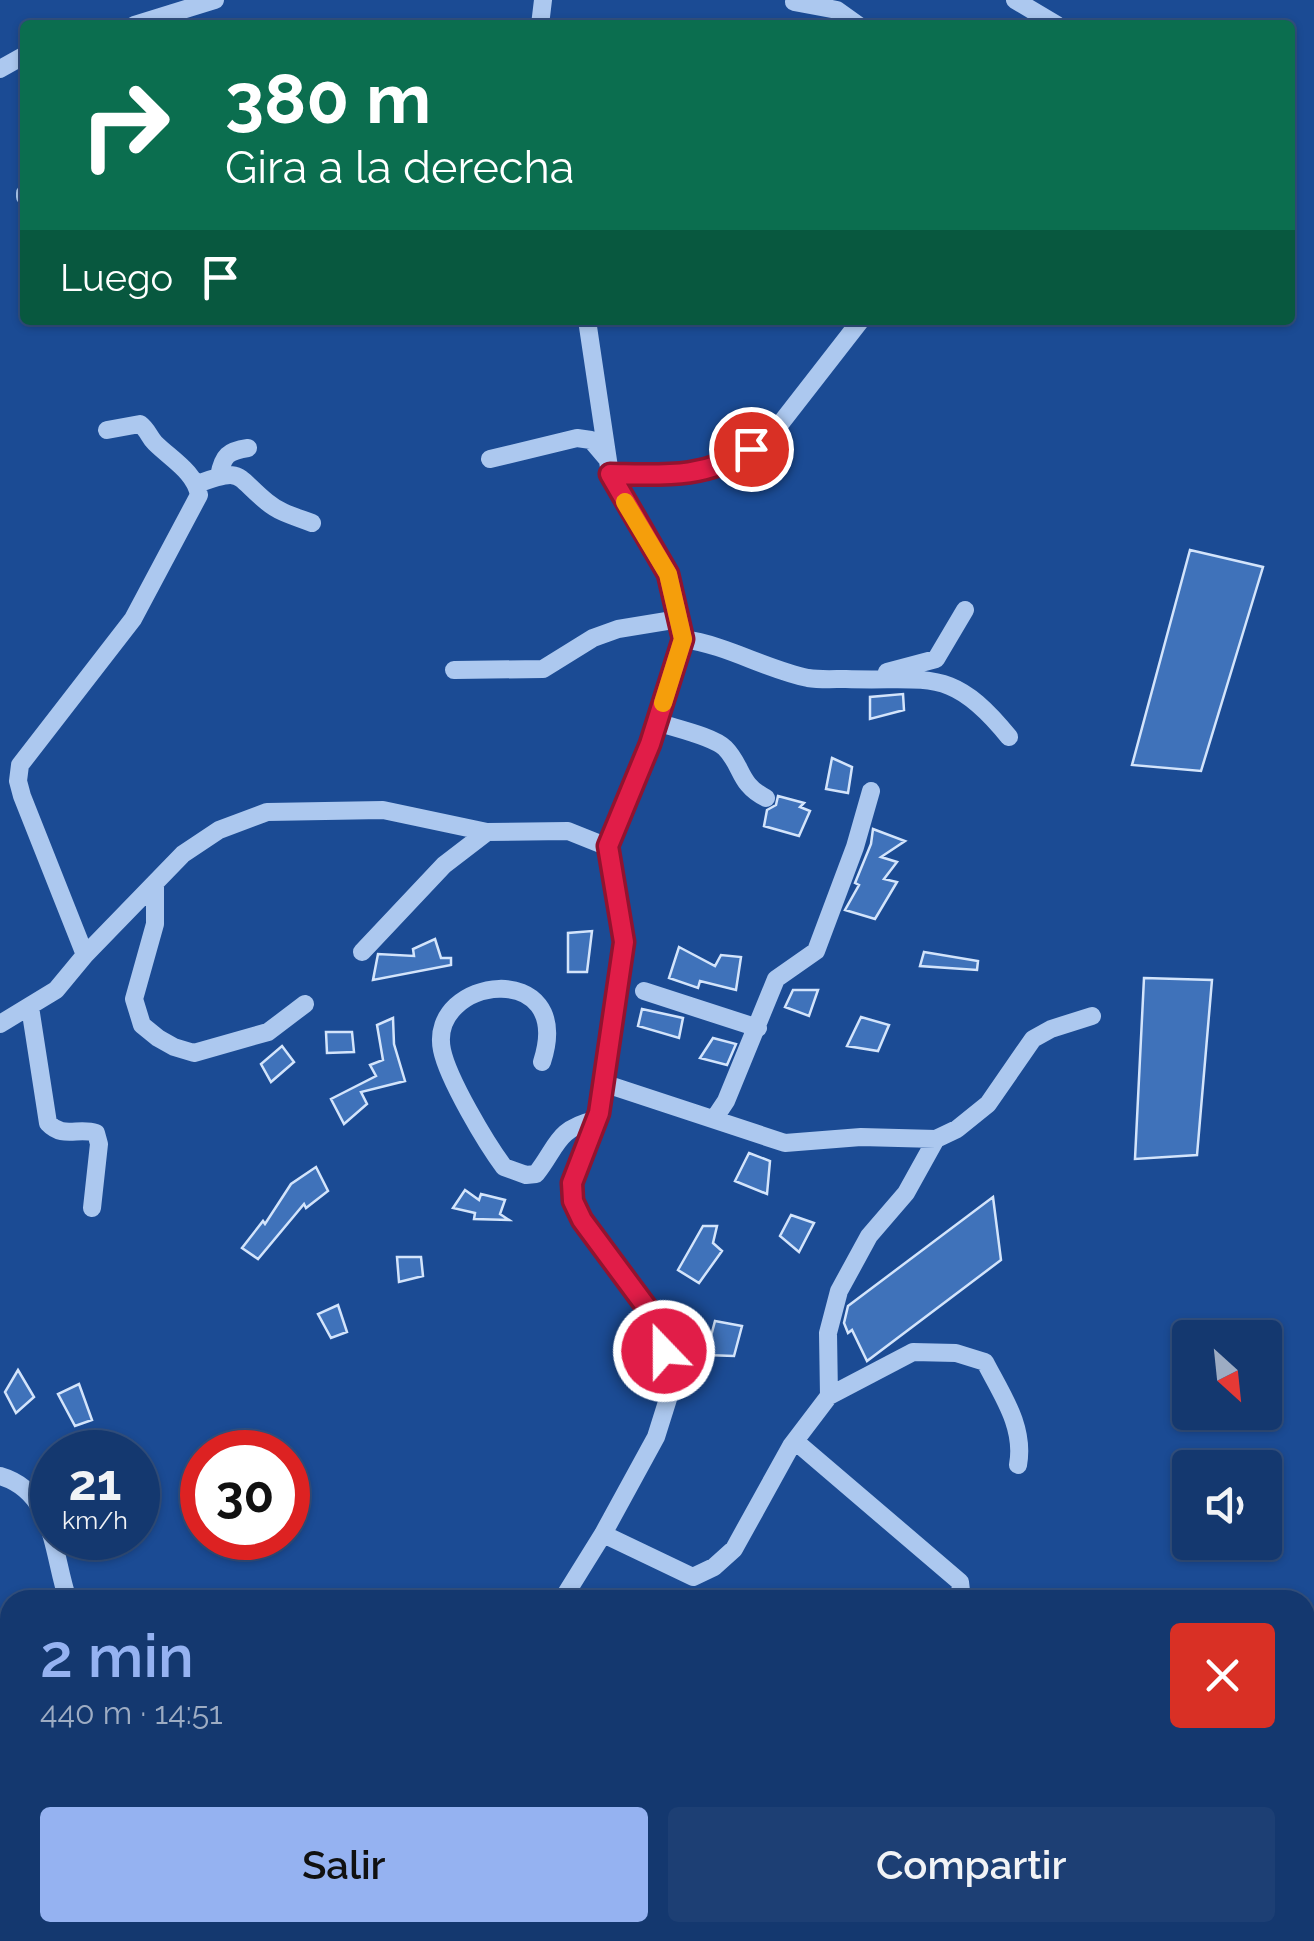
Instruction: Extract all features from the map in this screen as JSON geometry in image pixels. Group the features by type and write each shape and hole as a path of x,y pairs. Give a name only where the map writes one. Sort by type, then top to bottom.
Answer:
{"street":[{"path":"150,20 215,0"},
{"path":"1015,0 1049,20"},
{"path":"794,2 837,10 851,20"},
{"path":"588,325 609,467"},
{"path":"609,467 686,475 732,461 770,438 856,325"},
{"path":"85,955 22,796 20,765 133,619 199,494 197,484 150,439 146,428 140,424 107,430"},
{"path":"490,459 577,438 591,440 668,574 683,639 657,722 608,846 624,942 603,1083 595,1120 572,1183 573,1201 582,1220 656,1320 674,1383 656,1437 568,1590"},
{"path":"219,476 222,460 230,451 248,448"},
{"path":"197,484 227,473 244,478 281,512 312,522"},
{"path":"852,680 936,659 965,610"},
{"path":"454,670 543,669 593,638 618,629 678,619"},
{"path":"683,639 710,642 808,678 932,679 958,687 988,710 1009,736"},
{"path":"657,722 720,744 736,764 740,777 766,798"},
{"path":"714,1118 726,1101 776,979 816,951 871,791"},
{"path":"0,1024 56,990 183,854 219,830 267,812 383,810 487,832 568,832 608,846"},
{"path":"362,952 444,865 487,832"},
{"path":"156,883 155,924 134,999 142,1025 158,1038 174,1048 194,1053 268,1032 305,1004"},
{"path":"542,1062 550,1034 546,1013 524,994 494,987 466,996 443,1023 442,1049 453,1078 504,1167 526,1175 536,1174 560,1134 595,1120"},
{"path":"644,991 758,1028"},
{"path":"30,1007 48,1122 55,1131 67,1134 96,1133 99,1144 92,1208"},
{"path":"603,1083 785,1144 861,1137 936,1140 957,1130 988,1104 1033,1039 1092,1016"},
{"path":"829,1396 828,1333 839,1291 868,1236 906,1193 936,1140"},
{"path":"603,1534 693,1577 714,1568 734,1550 795,1441 829,1396 913,1352 956,1353 985,1362 1022,1444 1018,1465"},
{"path":"795,1441 960,1582 961,1590"},
{"path":"0,1476 12,1479 42,1504 65,1590"}],"building":[{"path":"1190,550 1263,567 1201,771 1132,765"},
{"path":"903,694 904,710 870,719 870,697"},
{"path":"832,758 852,767 848,793 826,789"},
{"path":"778,796 804,803 800,807 810,811 799,836 764,826 767,810 776,805"},
{"path":"873,829 905,841 881,857 897,862 884,879 897,882 875,919 845,910 859,885 855,883"},
{"path":"592,931 587,972 568,972 568,933"},
{"path":"435,939 441,958 451,958 451,965 373,980 378,954 414,956 413,949"},
{"path":"679,947 715,966 721,955 741,957 736,990 700,981 698,988 669,978"},
{"path":"924,952 978,961 977,970 920,966"},
{"path":"1144,978 1212,980 1197,1155 1135,1159"},
{"path":"793,990 818,990 809,1016 785,1007"},
{"path":"642,1009 683,1018 679,1038 638,1026"},
{"path":"861,1017 889,1025 878,1051 847,1046"},
{"path":"393,1018 394,1044 405,1081 361,1092 367,1104 344,1124 331,1099 376,1076 370,1065 383,1060 377,1025"},
{"path":"326,1032 352,1032 354,1052 327,1053"},
{"path":"713,1038 736,1044 727,1065 700,1058"},
{"path":"282,1046 294,1062 271,1082 261,1064"},
{"path":"749,1153 770,1161 767,1194 735,1181"},
{"path":"316,1167 328,1191 306,1208 304,1204 258,1259 242,1248 263,1221 265,1224 291,1184"},
{"path":"465,1190 479,1200 481,1194 505,1200 500,1214 509,1220 474,1219 475,1213 453,1208"},
{"path":"993,1197 1001,1260 867,1361 852,1330 848,1333 844,1323 848,1306"},
{"path":"791,1215 814,1223 799,1252 780,1236"},
{"path":"703,1226 717,1226 713,1243 722,1251 699,1283 678,1270"},
{"path":"397,1257 421,1257 423,1276 399,1282"},
{"path":"338,1305 347,1332 331,1338 318,1314"},
{"path":"715,1321 742,1326 734,1356 706,1355"},
{"path":"18,1370 34,1397 16,1413 5,1392"},
{"path":"79,1384 92,1420 75,1426 58,1394"}],"slow traffic":[{"path":"625,502 668,574 683,639 663,703"}],"route":[{"path":"664,1351 656,1320 582,1220 573,1201 572,1183 599,1113 624,942 608,846 650,744 683,639 668,574 610,474 686,475 732,461 751,449"}]}
